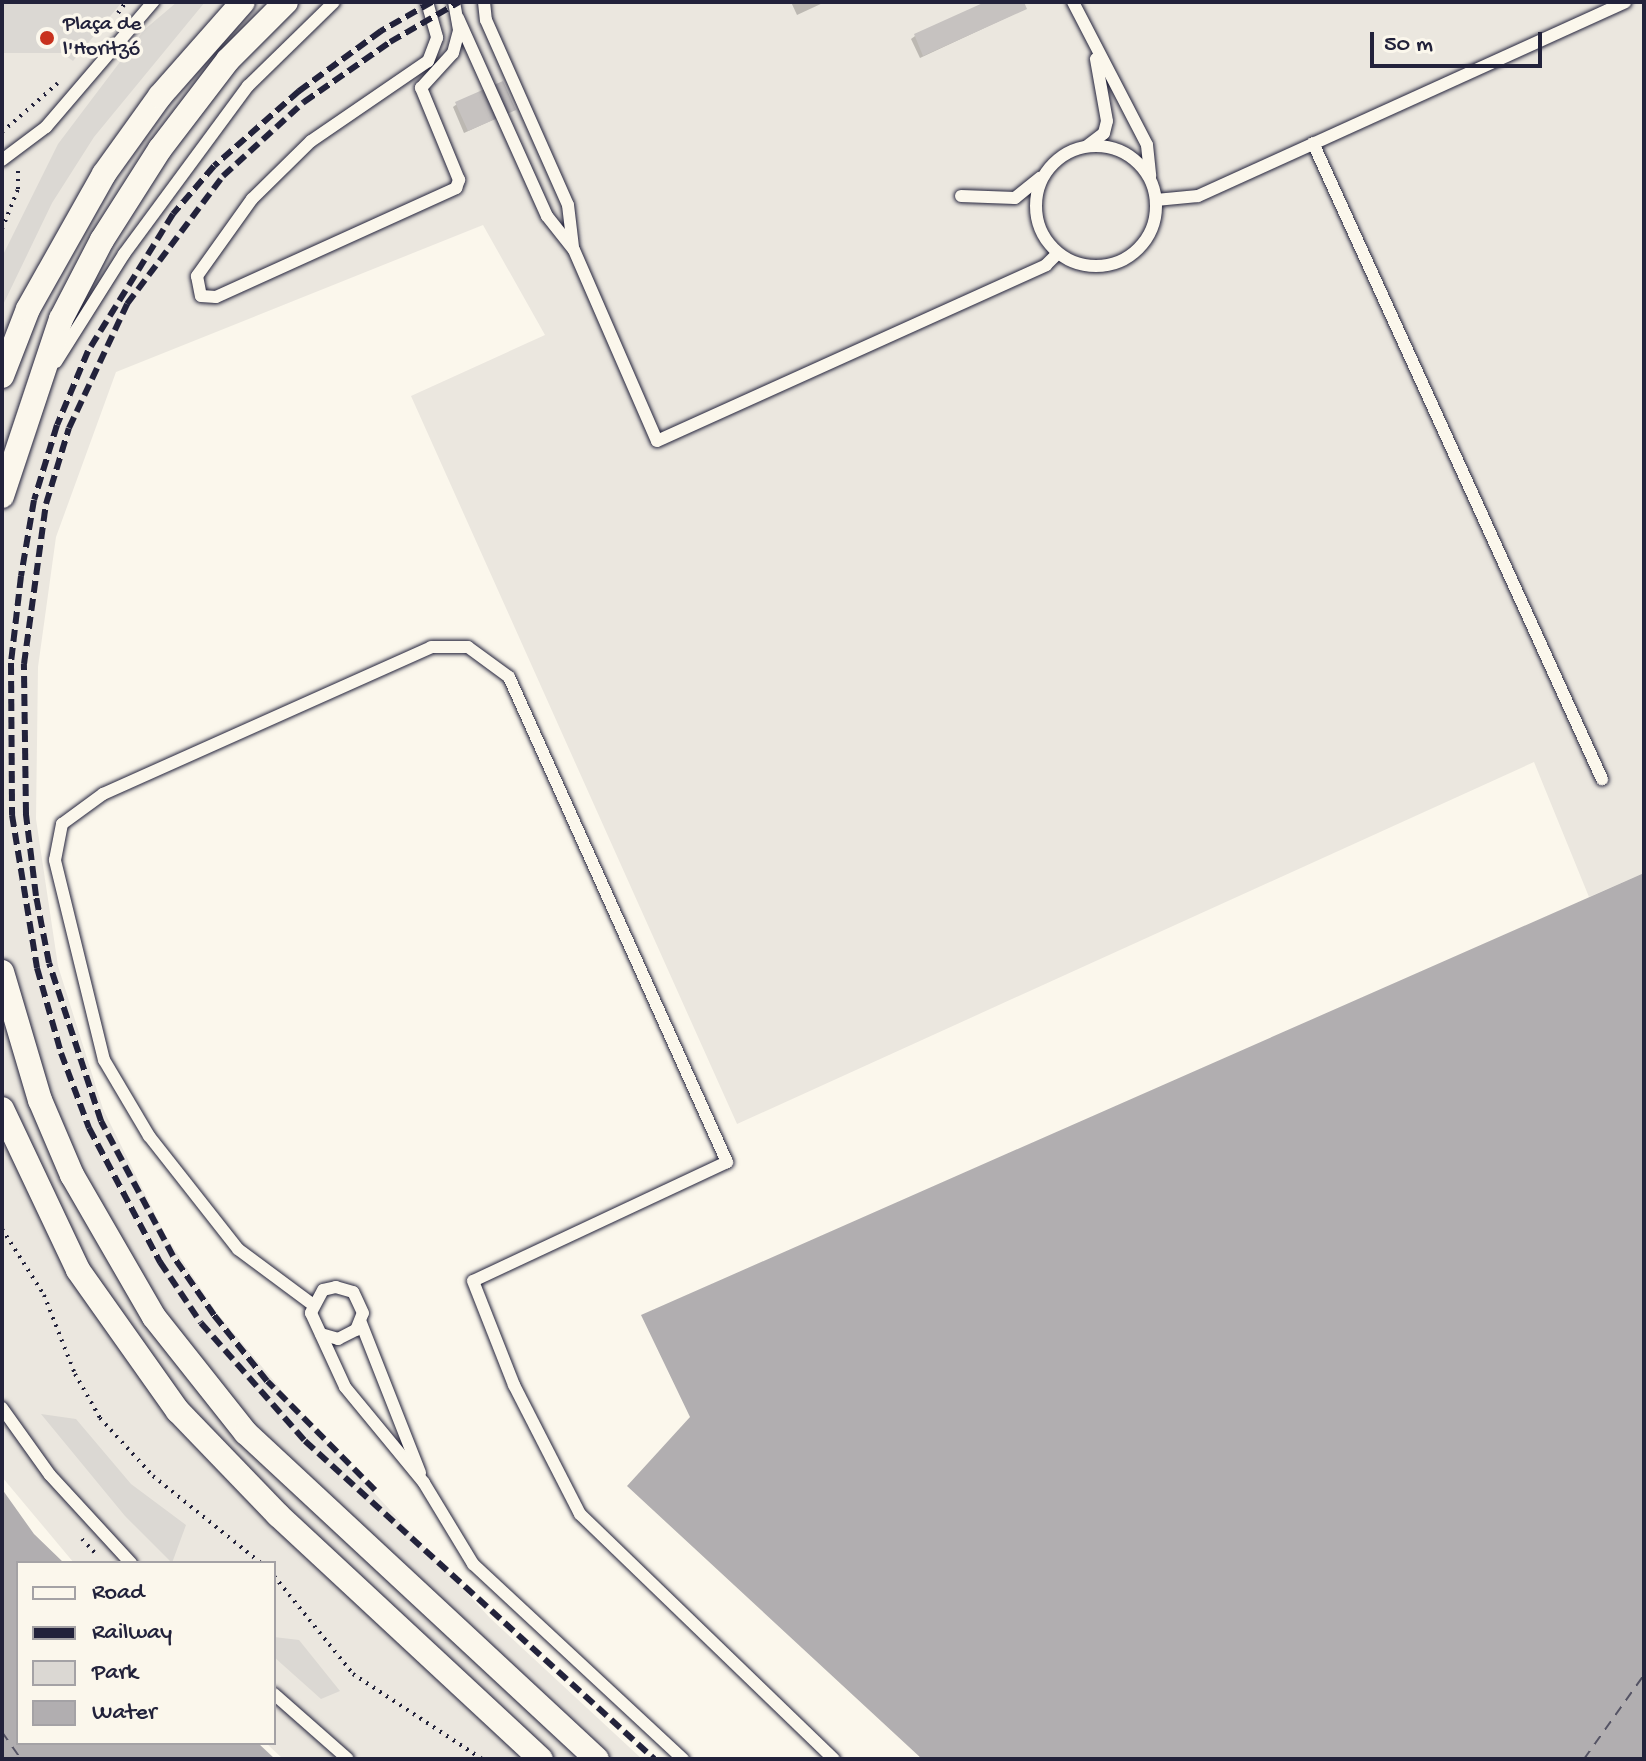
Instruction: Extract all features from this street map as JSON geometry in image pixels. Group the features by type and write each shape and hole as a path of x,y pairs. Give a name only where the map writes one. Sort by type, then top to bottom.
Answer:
{"street":[{"path":"2,376 28,309 104,174 160,96 243,2"},
{"path":"2,496 27,408 61,319 137,184 228,60 286,2"},
{"path":"2,972 40,1100 72,1175 154,1317 246,1433 597,1759"},
{"path":"2,1109 78,1270 178,1411 278,1515 541,1759"}],"lane":[{"path":"2,160 18,151 87,83 153,2"},
{"path":"27,408 177,179 248,86 334,2"},
{"path":"427,2 437,38 428,61 311,141 252,199 197,276 201,296 216,297 456,188 459,180 421,88 453,53 458,18"},
{"path":"454,2 458,18 547,216 574,250 657,441 1046,265 1057,254"},
{"path":"484,2 495,41 568,205 574,250"},
{"path":"1048,170 1036,205 1039,225 1057,254 1081,265 1119,262 1148,237 1156,200 1147,145 1124,95 1095,52 1073,2"},
{"path":"1156,200 1198,196 1625,2"},
{"path":"474,52 488,54 495,41"},
{"path":"961,196 1015,198 1070,151 1099,140 1107,121 1095,52"},
{"path":"1313,143 1602,779"},
{"path":"1087,146 1123,151 1150,178"},
{"path":"312,1304 238,1249 149,1136 104,1060 55,860 62,824 103,794 431,647 468,647 509,677 727,1162 473,1281 514,1385 580,1514 834,1759"},
{"path":"424,1483 361,1323 361,1304 344,1288 323,1290 312,1304 312,1322 321,1334 345,1387 424,1483 473,1564 683,1759"},
{"path":"321,1334 347,1337 361,1323"},
{"path":"2,1408 50,1475 129,1561"},
{"path":"276,1696 348,1759"}],"path":[{"path":"116,15 126,2"},
{"path":"2,132 68,75"},
{"path":"2,229 18,189 18,151"},
{"path":"2,1229 44,1295 75,1374 100,1418 153,1476 259,1561"},
{"path":"276,1578 353,1674 482,1759"}],"shaded area":[{"path":"2,2 1644,2 1644,873 1589,897 1534,762 737,1124 411,396 545,335 483,225 116,372 56,537 38,667 36,819 58,966 103,1109 166,1236 217,1313 304,1417 490,1618 642,1759 283,1759 268,1745 276,1745 276,1561 72,1561 2,1477"}],"green space":[{"name":"Plaça de l'Horitzó","path":"2,2 122,2 73,61 62,53 2,53"},
{"path":"177,2 205,2 94,137 52,203 2,307 2,257 58,144 144,30"},
{"path":"41,1414 76,1419 131,1484 186,1525 173,1561 125,1516"},
{"path":"276,1637 299,1640 340,1691 321,1699 276,1659"}],"water":[{"path":"1644,873 1644,1759 922,1759 627,1486 690,1417 641,1315"},
{"path":"2,1489 34,1534 62,1561 16,1561 16,1745 260,1745 275,1759 2,1759"}],"building":[{"path":"985,2 1024,2 1027,9 923,56 914,34"},
{"path":"503,81 516,110 468,131 455,102"}],"ferry route":[{"path":"1584,1759 1644,1675"},
{"path":"2,1732 21,1759"}],"railway":[{"path":"432,2 381,31 299,91 214,166 173,214 88,351 57,425 34,500 21,576 11,663 12,815 37,968 61,1053 89,1128 160,1262 201,1323 305,1441 654,1759"},
{"path":"375,1490 267,1381 214,1315 173,1256 101,1121 49,963 36,896 26,814 24,664 46,504 69,428 127,304 223,176 304,102 390,42 459,2"}],"place":[{"name":"Plaça de l'Horitzó","path":"47,38"}]}
